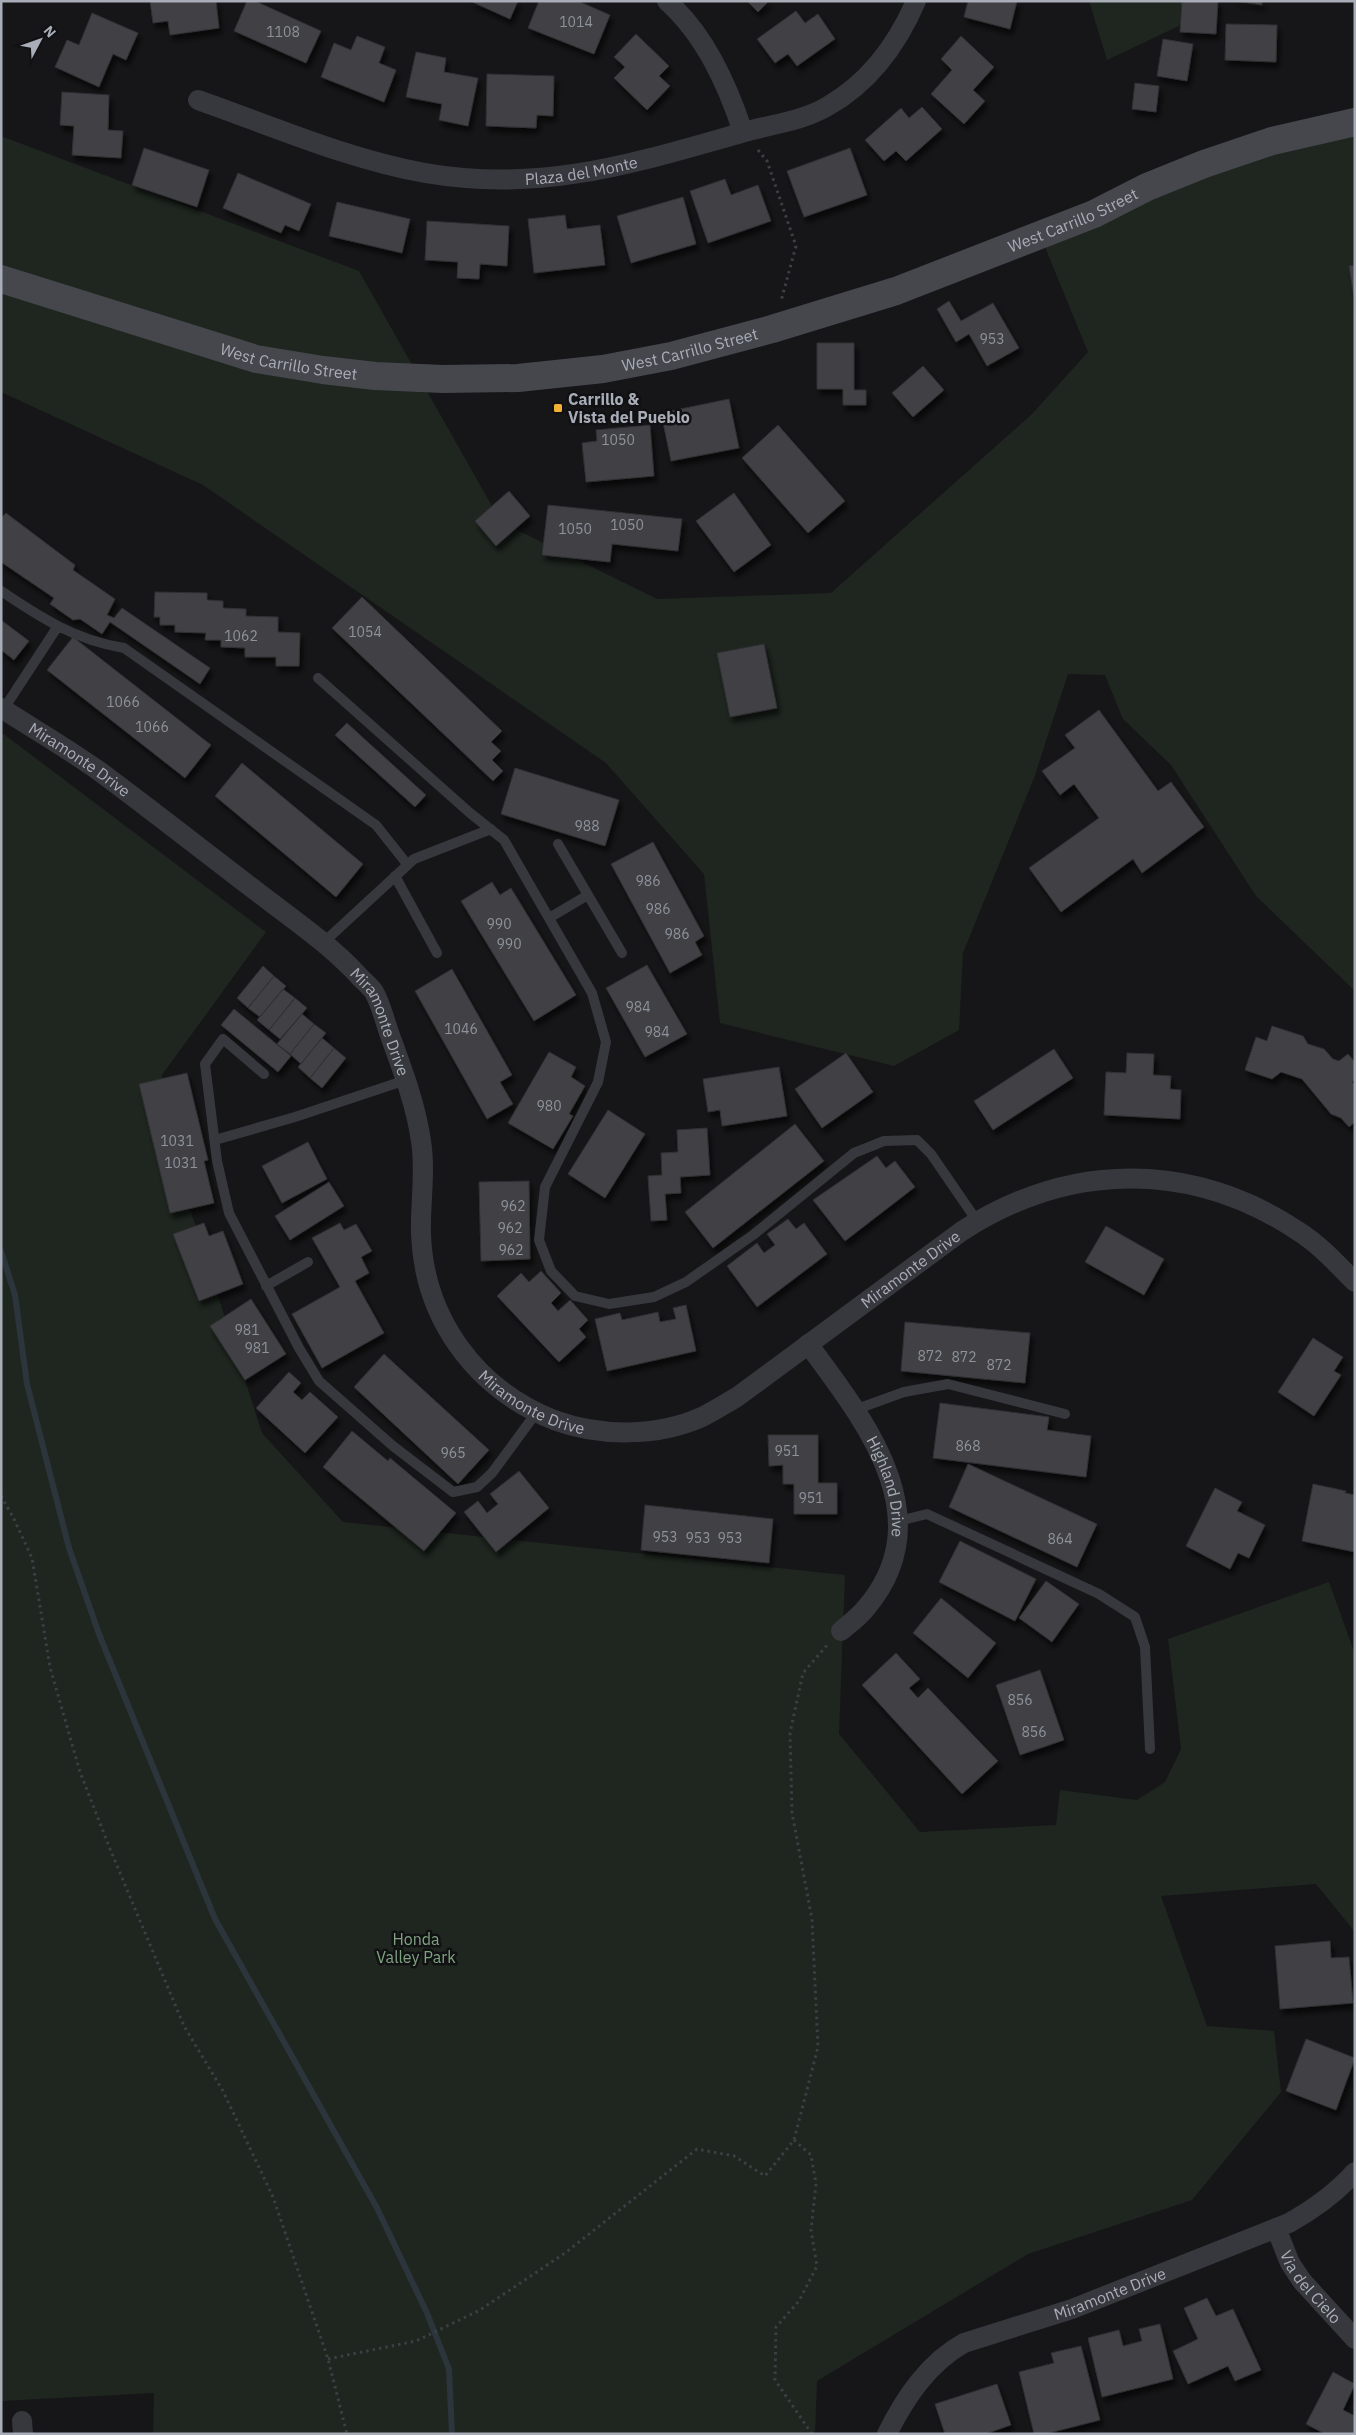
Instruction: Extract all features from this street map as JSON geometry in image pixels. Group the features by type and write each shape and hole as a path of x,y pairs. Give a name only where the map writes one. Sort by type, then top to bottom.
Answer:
{"main road":[{"name":"West Carrillo Street","path":"1,280 256,359 375,376 443,380 518,378 603,369 671,356 772,329 896,291 1094,214 1147,187 1204,164 1272,141 1355,122"}],"street":[{"path":"667,1 696,35 719,70 732,98 743,132"},
{"name":"Plaza del Monte","path":"198,100 384,164 426,173 477,179 512,180 563,177 614,168 743,132 803,118 828,106 851,91 889,51 904,27 916,1"},
{"name":"Miramonte Drive","path":"2,709 96,770 324,942 334,950 374,993 406,1080 421,1143 424,1176 421,1232 423,1260 429,1288 439,1314 452,1339 476,1368 511,1399 536,1412 562,1423 590,1430 646,1431 674,1426 700,1417 737,1397 977,1221 1025,1197 1054,1188 1095,1180 1136,1178 1166,1180 1207,1188 1264,1210 1299,1232 1327,1253 1355,1282"},
{"name":"Highland Drive","path":"808,1344 857,1409 872,1435 888,1472 899,1521 896,1550 886,1577 866,1609 841,1631"},
{"name":"Miramonte Drive","path":"887,2434 896,2415 933,2364 964,2343 1072,2308 1276,2228 1313,2209 1351,2180"},
{"name":"Via del Cielo","path":"1276,2228 1290,2263 1302,2281 1355,2339"}],"lane":[{"path":"1,591 40,617 58,626 95,643 124,648 376,824 407,864"},
{"path":"2,709 58,626"},
{"path":"318,678 470,813 504,840 592,993 606,1042 598,1082 545,1187 539,1240 551,1271 575,1296 609,1304 654,1297 686,1282 753,1235 854,1153 884,1141 917,1140 931,1154 977,1221"},
{"path":"324,942 414,859 492,829"},
{"path":"558,844 622,953"},
{"path":"395,876 437,952"},
{"path":"549,918 588,895"},
{"path":"264,1074 223,1039 205,1064 215,1140 229,1213 298,1348 319,1381 393,1446 453,1492 477,1487 492,1473 536,1412"},
{"path":"215,1140 295,1117 406,1080"},
{"path":"266,1286 308,1262"},
{"path":"857,1409 904,1392 948,1384 1065,1414"},
{"path":"899,1521 927,1514 1100,1594 1135,1617 1145,1647 1150,1749"}],"path":[{"path":"743,132 767,161 796,246 772,329"},
{"path":"1,1496 32,1558 50,1667 80,1772 184,2026 223,2091 273,2197 328,2359 347,2434"},
{"path":"328,2359 422,2338 480,2310 564,2253 697,2149 734,2156 765,2176 794,2140 818,2047 812,1919 792,1813 790,1733 803,1673 825,1646 841,1631"},
{"path":"794,2140 812,2155 816,2184 810,2230 817,2266 799,2301 776,2328 775,2380 812,2434"}],"green space":[{"path":"1089,1 1196,1 1198,17 1107,60"},
{"path":"1354,122 1355,991 1256,896 1171,765 1123,719 1105,675 1068,674 1034,778 963,953 959,1030 894,1066 720,1023 704,874 606,763 203,485 1,392 1,136 359,271 501,522 657,599 831,593 1032,414 1088,352 1040,235"},
{"name":"Honda Valley Park","path":"1,732 266,932 162,1075 159,1112 262,1433 343,1522 845,1575 839,1734 920,1832 1056,1825 1060,1790 1137,1800 1165,1782 1181,1749 1168,1639 1329,1582 1355,1654 1355,1932 1316,1884 1161,1896 1207,2026 1274,2031 1281,2092 1192,2200 1028,2254 817,2381 815,2434 153,2434 154,2393 1,2401"}],"building":[{"path":"150,1 216,1 219,28 170,35 168,21 153,23"},
{"path":"247,1 255,1 321,31 306,63 234,31"},
{"path":"470,1 518,1 510,19"},
{"path":"539,1 578,1 610,15 594,54 528,28"},
{"path":"747,1 769,1 758,12"},
{"path":"968,1 1017,1 1010,29 964,17"},
{"path":"1182,1 1218,1 1216,34 1180,32"},
{"path":"1235,1 1262,1 1262,5"},
{"path":"796,11 805,23 818,14 835,39 797,66 788,54 775,63 757,39"},
{"path":"92,13 138,33 126,60 113,54 99,87 55,67 67,40 79,45"},
{"path":"1226,24 1277,25 1276,62 1225,60"},
{"path":"636,34 669,66 659,76 670,86 647,110 614,78 625,67 614,57"},
{"path":"357,36 385,47 379,63 396,70 384,102 321,77 334,43 351,50"},
{"path":"961,36 994,67 973,90 985,101 964,124 931,94 952,70 941,59"},
{"path":"1163,39 1193,44 1187,81 1157,76"},
{"path":"416,52 446,58 444,72 478,78 468,126 439,120 442,104 406,97"},
{"path":"487,74 554,76 553,116 537,115 536,128 486,126"},
{"path":"1135,83 1159,86 1156,112 1132,109"},
{"path":"62,92 109,95 108,130 123,131 121,158 72,155 74,126 60,125"},
{"path":"922,107 942,129 906,161 896,151 884,161 865,140 901,108 909,118"},
{"path":"144,148 209,170 197,207 132,185"},
{"path":"850,148 867,195 804,217 787,171"},
{"path":"238,173 311,204 299,231 285,225 281,233 223,208"},
{"path":"725,179 731,195 758,185 771,221 708,243 690,191"},
{"path":"683,197 696,244 631,263 617,216"},
{"path":"337,202 410,219 402,253 329,236"},
{"path":"565,215 567,229 600,225 605,265 534,273 528,219"},
{"path":"427,221 509,226 507,266 480,264 479,279 457,278 458,262 425,260"},
{"path":"1355,265 1355,304 1349,266"},
{"path":"949,301 961,321 993,303 1019,348 987,366 969,334 956,342 937,309"},
{"path":"817,343 854,343 854,390 866,390 866,405 843,405 843,389 817,389"},
{"path":"923,366 944,390 913,417 892,393"},
{"path":"729,399 739,448 671,461 661,413"},
{"path":"650,425 654,476 586,482 582,443 597,441 596,430"},
{"path":"778,425 845,501 808,533 742,458"},
{"path":"509,491 530,516 496,546 475,521"},
{"path":"734,493 771,545 734,572 696,521"},
{"path":"548,505 682,519 678,551 612,544 610,562 542,555"},
{"path":"6,513 75,565 73,570 115,599 107,615 114,618 122,608 210,668 200,684 110,622 102,634 80,619 73,620 50,604 54,598 1,562 1,518"},
{"path":"155,592 207,593 207,600 223,601 223,608 246,609 246,616 278,617 278,632 300,633 299,666 276,666 276,657 245,657 245,648 221,647 221,640 205,640 206,633 175,632 175,625 160,625 160,617 154,617"},
{"path":"362,597 502,731 491,742 501,751 492,760 503,771 493,781 332,628"},
{"path":"1,620 29,641 14,660 1,650"},
{"path":"73,637 211,745 185,778 47,670"},
{"path":"764,644 777,708 730,717 717,653"},
{"path":"1099,710 1158,791 1171,782 1204,827 1142,873 1133,859 1061,912 1029,868 1099,818 1074,784 1060,795 1042,771 1075,748 1065,735"},
{"path":"347,723 426,795 415,807 335,735"},
{"path":"242,763 363,864 336,897 215,796"},
{"path":"515,768 619,800 605,846 501,814"},
{"path":"653,842 704,936 695,942 702,955 670,973 611,864"},
{"path":"492,882 500,895 511,888 576,995 534,1021 461,901"},
{"path":"647,965 687,1034 645,1057 606,988"},
{"path":"263,966 274,976 248,1008 237,998"},
{"path":"452,969 512,1075 500,1082 513,1104 487,1119 415,991"},
{"path":"274,976 286,986 260,1017 248,1008"},
{"path":"283,989 295,998 269,1030 257,1020"},
{"path":"295,998 307,1008 280,1039 269,1030"},
{"path":"234,1009 291,1056 278,1072 221,1025"},
{"path":"302,1014 314,1024 290,1054 277,1044"},
{"path":"314,1024 326,1033 301,1064 290,1054"},
{"path":"1272,1026 1303,1036 1308,1044 1324,1049 1333,1059 1339,1061 1348,1054 1355,1062 1355,1080 1352,1082 1355,1085 1355,1122 1349,1127 1341,1118 1331,1114 1302,1079 1281,1072 1272,1079 1245,1070 1256,1037 1267,1041"},
{"path":"322,1038 334,1048 310,1078 298,1067"},
{"path":"334,1048 346,1058 322,1088 310,1078"},
{"path":"1054,1049 1073,1078 993,1130 974,1101"},
{"path":"549,1052 576,1067 571,1077 585,1086 569,1114 573,1116 553,1149 508,1123"},
{"path":"846,1053 873,1092 822,1128 795,1089"},
{"path":"1127,1053 1154,1054 1153,1075 1171,1076 1170,1089 1181,1090 1180,1119 1104,1115 1106,1072 1126,1073"},
{"path":"779,1067 787,1116 722,1126 720,1110 708,1112 703,1079"},
{"path":"187,1073 208,1160 204,1161 214,1203 170,1213 139,1084"},
{"path":"608,1110 645,1134 605,1198 568,1174"},
{"path":"795,1124 824,1161 713,1248 685,1212"},
{"path":"707,1128 710,1175 680,1177 681,1193 665,1194 667,1220 651,1221 648,1176 662,1175 661,1153 678,1152 677,1130"},
{"path":"308,1142 327,1179 282,1203 262,1166"},
{"path":"877,1156 886,1168 895,1161 915,1187 845,1241 813,1200"},
{"path":"529,1181 530,1259 481,1261 479,1182"},
{"path":"329,1182 344,1206 290,1240 275,1216"},
{"path":"788,1219 796,1229 804,1223 827,1254 757,1307 727,1266 757,1243 764,1253 775,1245 767,1234"},
{"path":"204,1223 209,1236 223,1231 243,1284 199,1301 173,1234"},
{"path":"340,1223 344,1230 356,1224 372,1251 361,1257 369,1273 355,1281 384,1333 322,1368 292,1314 340,1287 312,1238"},
{"path":"1106,1226 1164,1259 1144,1295 1085,1262"},
{"path":"541,1271 561,1293 551,1303 558,1311 570,1300 588,1320 579,1329 586,1337 559,1362 497,1296 521,1273 529,1282"},
{"path":"251,1299 286,1354 245,1380 210,1326"},
{"path":"686,1305 696,1351 607,1371 595,1319 620,1313 622,1320 658,1312 660,1322 676,1319 673,1308"},
{"path":"905,1322 1030,1333 1025,1383 901,1371"},
{"path":"1313,1338 1343,1357 1334,1371 1341,1375 1314,1416 1278,1392"},
{"path":"384,1354 489,1450 458,1484 354,1387"},
{"path":"289,1372 301,1383 293,1392 302,1400 310,1392 338,1417 305,1453 256,1408"},
{"path":"940,1403 1049,1417 1047,1430 1091,1436 1086,1477 933,1458"},
{"path":"352,1431 388,1461 390,1458 456,1513 424,1551 323,1467"},
{"path":"768,1435 818,1435 818,1483 837,1483 837,1514 794,1514 794,1484 783,1484 783,1465 769,1466"},
{"path":"968,1464 1097,1524 1077,1567 949,1507"},
{"path":"519,1471 549,1508 496,1552 464,1512 478,1501 487,1513 498,1504 490,1494"},
{"path":"1313,1484 1346,1491 1345,1493 1355,1495 1355,1552 1302,1541"},
{"path":"1215,1488 1242,1502 1237,1511 1265,1525 1249,1558 1238,1553 1230,1569 1186,1546"},
{"path":"645,1505 773,1519 769,1563 641,1550"},
{"path":"960,1541 1036,1579 1015,1621 939,1582"},
{"path":"1046,1581 1079,1604 1052,1642 1019,1618"},
{"path":"941,1598 996,1643 968,1678 913,1633"},
{"path":"896,1653 920,1679 909,1688 918,1698 928,1688 998,1761 962,1794 862,1685"},
{"path":"1040,1670 1064,1740 1020,1755 996,1685"},
{"path":"1330,1941 1331,1958 1349,1957 1353,2003 1280,2009 1275,1946"},
{"path":"1306,2039 1355,2058 1336,2110 1286,2091"},
{"path":"1207,2298 1216,2316 1233,2309 1261,2370 1235,2381 1228,2366 1188,2384 1173,2351 1198,2339 1184,2308"},
{"path":"1160,2324 1173,2379 1102,2397 1088,2338 1119,2330 1123,2346 1142,2341 1139,2329"},
{"path":"1081,2346 1100,2420 1045,2434 1034,2434 1019,2372 1054,2363 1051,2353"},
{"path":"1333,2372 1355,2384 1343,2410 1355,2416 1355,2434 1325,2434 1306,2424"},
{"path":"997,2384 1011,2425 985,2434 945,2434 935,2404"}],"waterway":[{"path":"1,1251 15,1295 27,1384 69,1548 99,1634 215,1919 377,2208 427,2313 449,2369 452,2434"}],"place":[{"name":"Carrillo & Vista del Pueblo","path":"558,408"}]}
